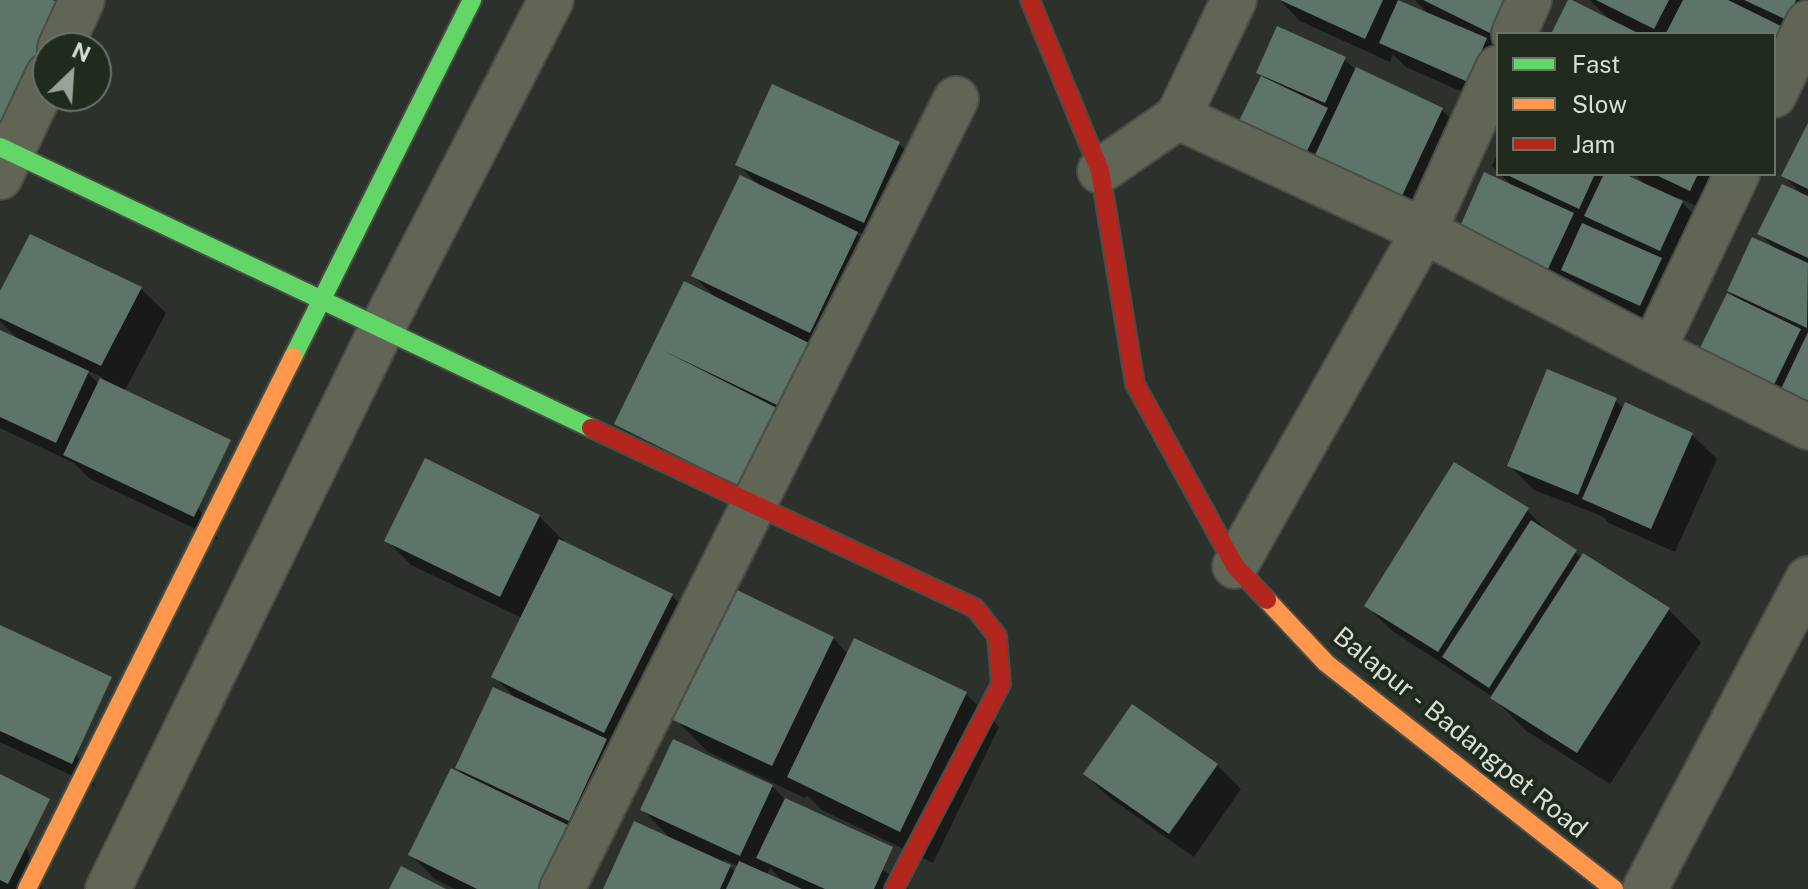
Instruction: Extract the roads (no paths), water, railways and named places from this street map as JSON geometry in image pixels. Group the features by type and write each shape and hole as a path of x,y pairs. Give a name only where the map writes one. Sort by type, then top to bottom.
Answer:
{"street":[{"path":"67,32 82,0"},
{"path":"27,889 472,0"},
{"path":"108,889 381,330 551,0"},
{"name":"Balapur - Badangpet Road","path":"1030,0 1100,171 1135,384 1235,566 1326,663 1614,889"},
{"path":"1100,171 1178,117 1234,0"},
{"path":"1515,32 1529,0"},
{"path":"1776,91 1808,23"},
{"path":"1235,566 1424,231 1496,72"},
{"path":"562,889 956,99"},
{"path":"32,106 4,159 320,299 975,608 997,636 1001,684 894,889"},
{"path":"1178,117 1424,231 1808,427"},
{"path":"1653,350 1736,176"},
{"path":"1645,889 1808,579"}]}
